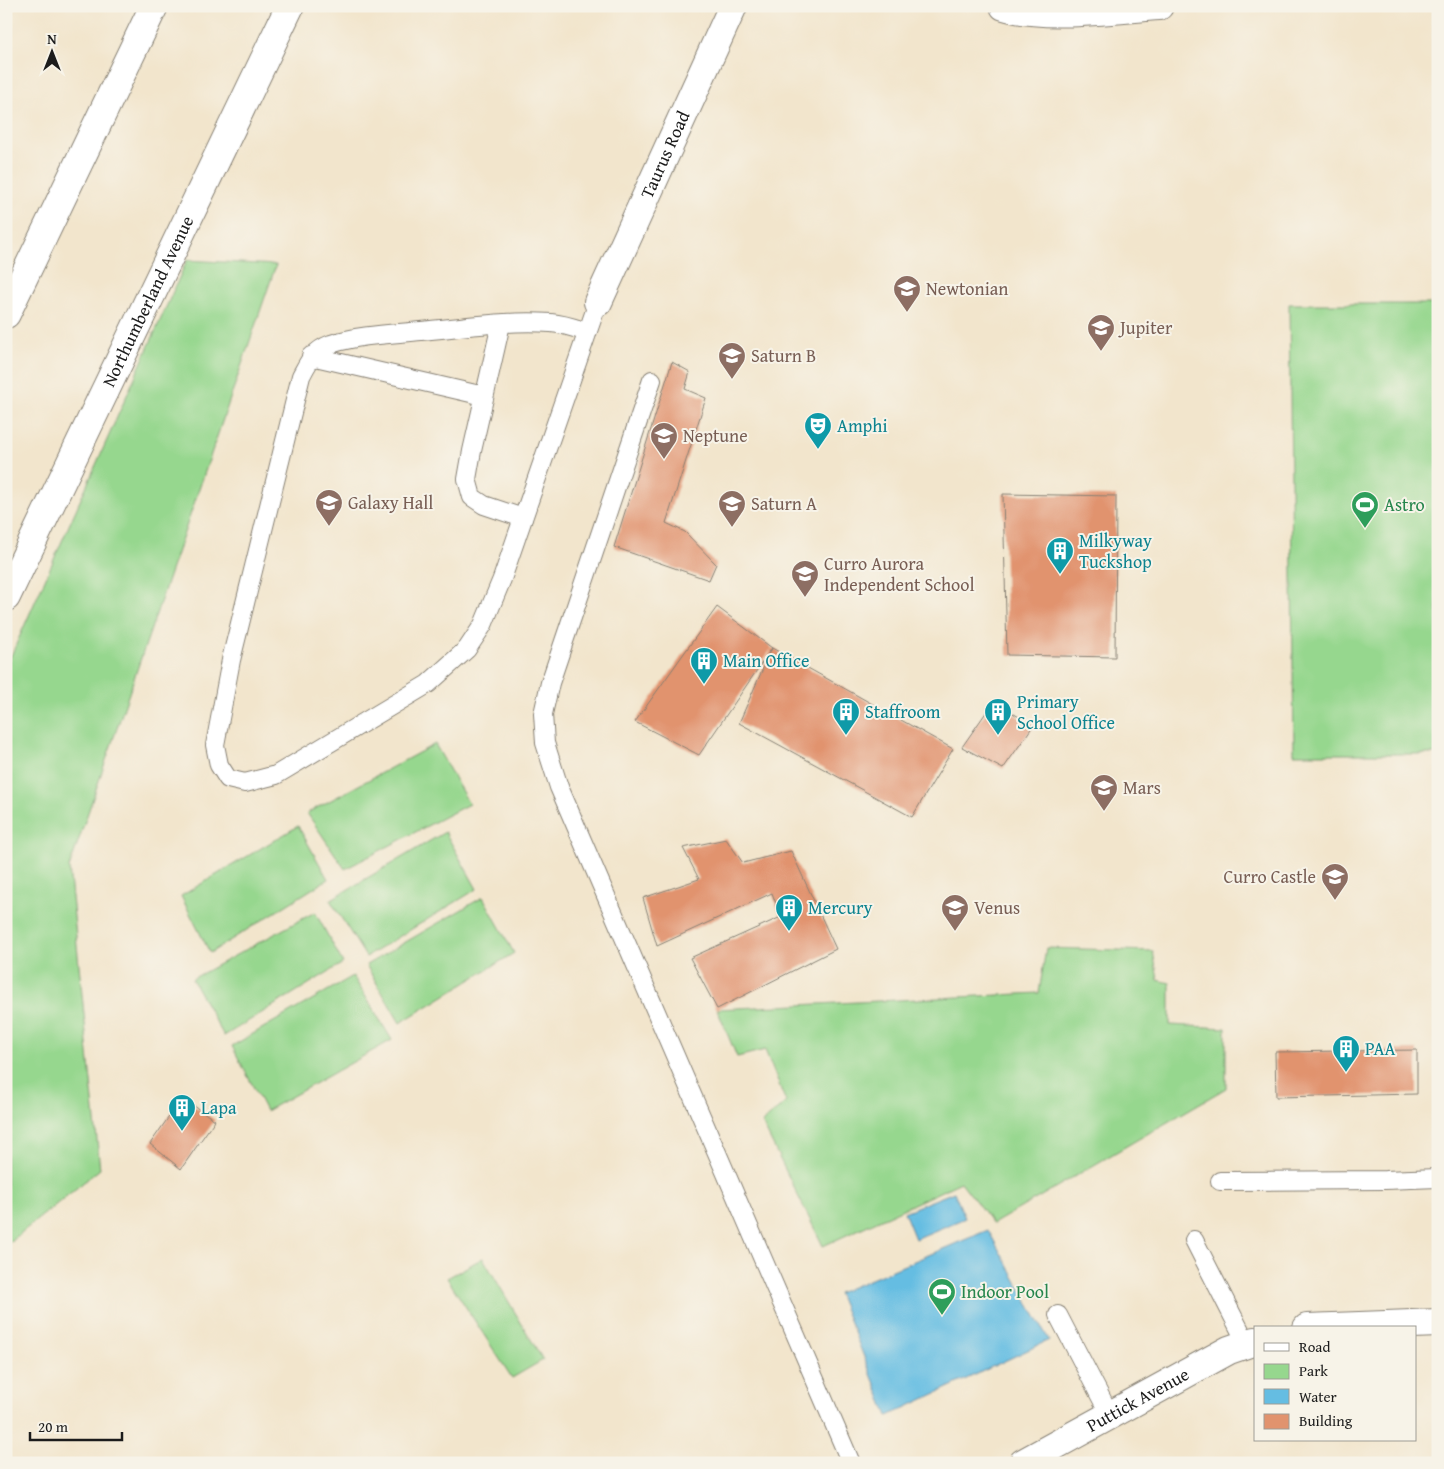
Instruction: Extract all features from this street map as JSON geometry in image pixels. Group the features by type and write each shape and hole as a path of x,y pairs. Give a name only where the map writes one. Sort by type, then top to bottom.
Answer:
{"main road":[{"path":"6,314 154,6"},
{"name":"Northumberland Avenue","path":"6,598 290,6"},
{"name":"Taurus Road","path":"598,302 733,6"},
{"path":"1004,6 1033,11 1060,12 1159,6"},
{"path":"1343,1326 1438,1323"},
{"name":"Puttick Avenue","path":"1023,1463 1229,1350 1251,1342"}],"lane":[{"path":"587,332 570,326 552,323 501,324 362,337 330,345 311,356 301,376 231,660 215,745 219,765 228,779 245,783 276,775 428,684 466,649 483,625 502,579 598,302"},
{"path":"501,324 467,479 472,497 484,505 523,518"},
{"path":"311,356 484,396"},
{"path":"652,380 550,683 543,714 545,743 559,788 851,1463"},
{"path":"1220,1181 1438,1178"},
{"path":"1194,1240 1251,1342"},
{"path":"1058,1315 1110,1414"}],"green space":[{"path":"187,260 276,265 69,868 100,1169 6,1245 6,667"},
{"name":"Astro","path":"1289,304 1438,304 1438,754 1294,754"},
{"path":"435,744 469,804 345,869 307,813"},
{"path":"298,826 328,879 210,953 181,896"},
{"path":"445,832 477,889 366,957 330,900"},
{"path":"483,897 514,953 400,1023 366,965"},
{"path":"315,912 343,963 224,1036 192,979"},
{"path":"1046,948 1153,951 1158,980 1170,983 1170,1025 1226,1028 1226,1088 993,1224 961,1182 823,1246 762,1123 786,1102 765,1050 737,1057 717,1009 1039,993"},
{"path":"353,976 392,1040 266,1111 232,1046"},
{"path":"483,1258 543,1360 512,1378 447,1278"}],"water":[{"path":"954,1192 965,1218 915,1239 904,1212"},
{"name":"Indoor Pool","path":"988,1230 1049,1340 888,1416 838,1293"}],"building":[{"name":"Neptune","path":"672,362 690,372 685,389 706,398 666,523 685,532 716,564 709,580 614,547"},
{"name":"Milkyway Tuckshop","path":"1003,494 1116,496 1115,657 1007,655"},
{"name":"Main Office","path":"717,607 772,648 699,755 635,722"},
{"name":"Staffroom","path":"772,648 953,749 912,817 739,723"},
{"name":"Primary School Office","path":"994,701 1033,726 1003,769 962,747"},
{"name":"Mercury","path":"726,839 743,863 791,851 836,949 717,1009 690,958 781,917 772,893 657,946 643,898 699,879 683,848"},
{"name":"PAA","path":"1417,1050 1417,1094 1276,1097 1275,1052"},
{"name":"Lapa","path":"182,1098 215,1120 181,1169 150,1144"}],"place":[{"name":"Newtonian","path":"907,313"},
{"name":"Jupiter","path":"1101,352"},
{"name":"Saturn B","path":"732,380"},
{"name":"Amphi","path":"818,450"},
{"name":"Neptune","path":"664,460"},
{"name":"Galaxy Hall","path":"329,527"},
{"name":"Saturn A","path":"732,528"},
{"name":"Astro","path":"1365,529"},
{"name":"Milkyway Tuckshop","path":"1060,575"},
{"name":"Curro Aurora Independent School","path":"805,598"},
{"name":"Main Office","path":"704,685"},
{"name":"Staffroom","path":"846,736"},
{"name":"Primary School Office","path":"998,736"},
{"name":"Mars","path":"1104,812"},
{"name":"Curro Castle","path":"1335,901"},
{"name":"Mercury","path":"789,932"},
{"name":"Venus","path":"955,932"},
{"name":"PAA","path":"1346,1073"},
{"name":"Lapa","path":"182,1132"},
{"name":"Indoor Pool","path":"942,1316"}]}
